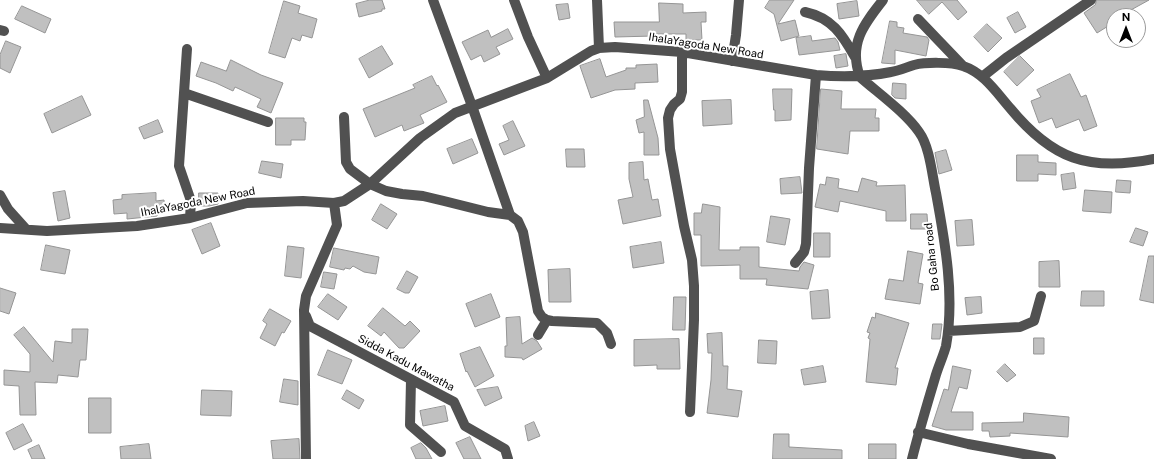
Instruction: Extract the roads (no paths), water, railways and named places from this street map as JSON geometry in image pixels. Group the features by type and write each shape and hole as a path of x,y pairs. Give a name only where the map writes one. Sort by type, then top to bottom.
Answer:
{"street":[{"path":"433,0 510,215"},
{"path":"514,0 528,37 547,78"},
{"path":"597,0 599,48"},
{"path":"732,61 739,0"},
{"path":"860,77 856,67 855,57 858,40 864,27 884,0"},
{"path":"982,77 1006,58 1091,0"},
{"path":"805,12 815,14 825,19 835,27 845,39 855,57"},
{"path":"918,19 963,66"},
{"name":"IhalaYagoda New Road","path":"0,228 62,230 137,226 190,218 247,203 296,201 334,203 344,200 370,184 420,138 455,113 547,78 578,58 599,48 615,47 682,52 816,75 860,77 893,72 916,65 940,64 963,66 982,77 995,89 1042,142 1065,155 1087,161 1110,164 1154,159"},
{"path":"187,49 179,166 191,201 190,218"},
{"path":"682,52 682,92 680,99 670,110 668,118 670,149 684,226 692,260 694,286 690,412"},
{"path":"795,263 804,252 806,244 809,168 816,75"},
{"name":"Bo Gaha road","path":"860,77 907,118 920,132 924,139 928,151 945,243 948,276 948,331 943,355 918,432 912,459"},
{"path":"184,93 268,122"},
{"path":"344,117 346,162 350,169 370,184 386,191 424,196 488,212 510,215 518,221 523,232 538,311 542,317 547,320 598,323 607,333 611,344"},
{"path":"0,195 8,209 26,230"},
{"path":"306,459 304,310 306,296 337,225 334,203"},
{"path":"948,331 1020,327 1034,321 1041,296"},
{"name":"Sidda Kadu Mawatha","path":"304,310 310,326 454,402 465,426 505,450 508,459"},
{"path":"538,335 547,320"},
{"path":"411,380 410,425 441,452"},
{"path":"918,432 968,444 1051,459"}]}
